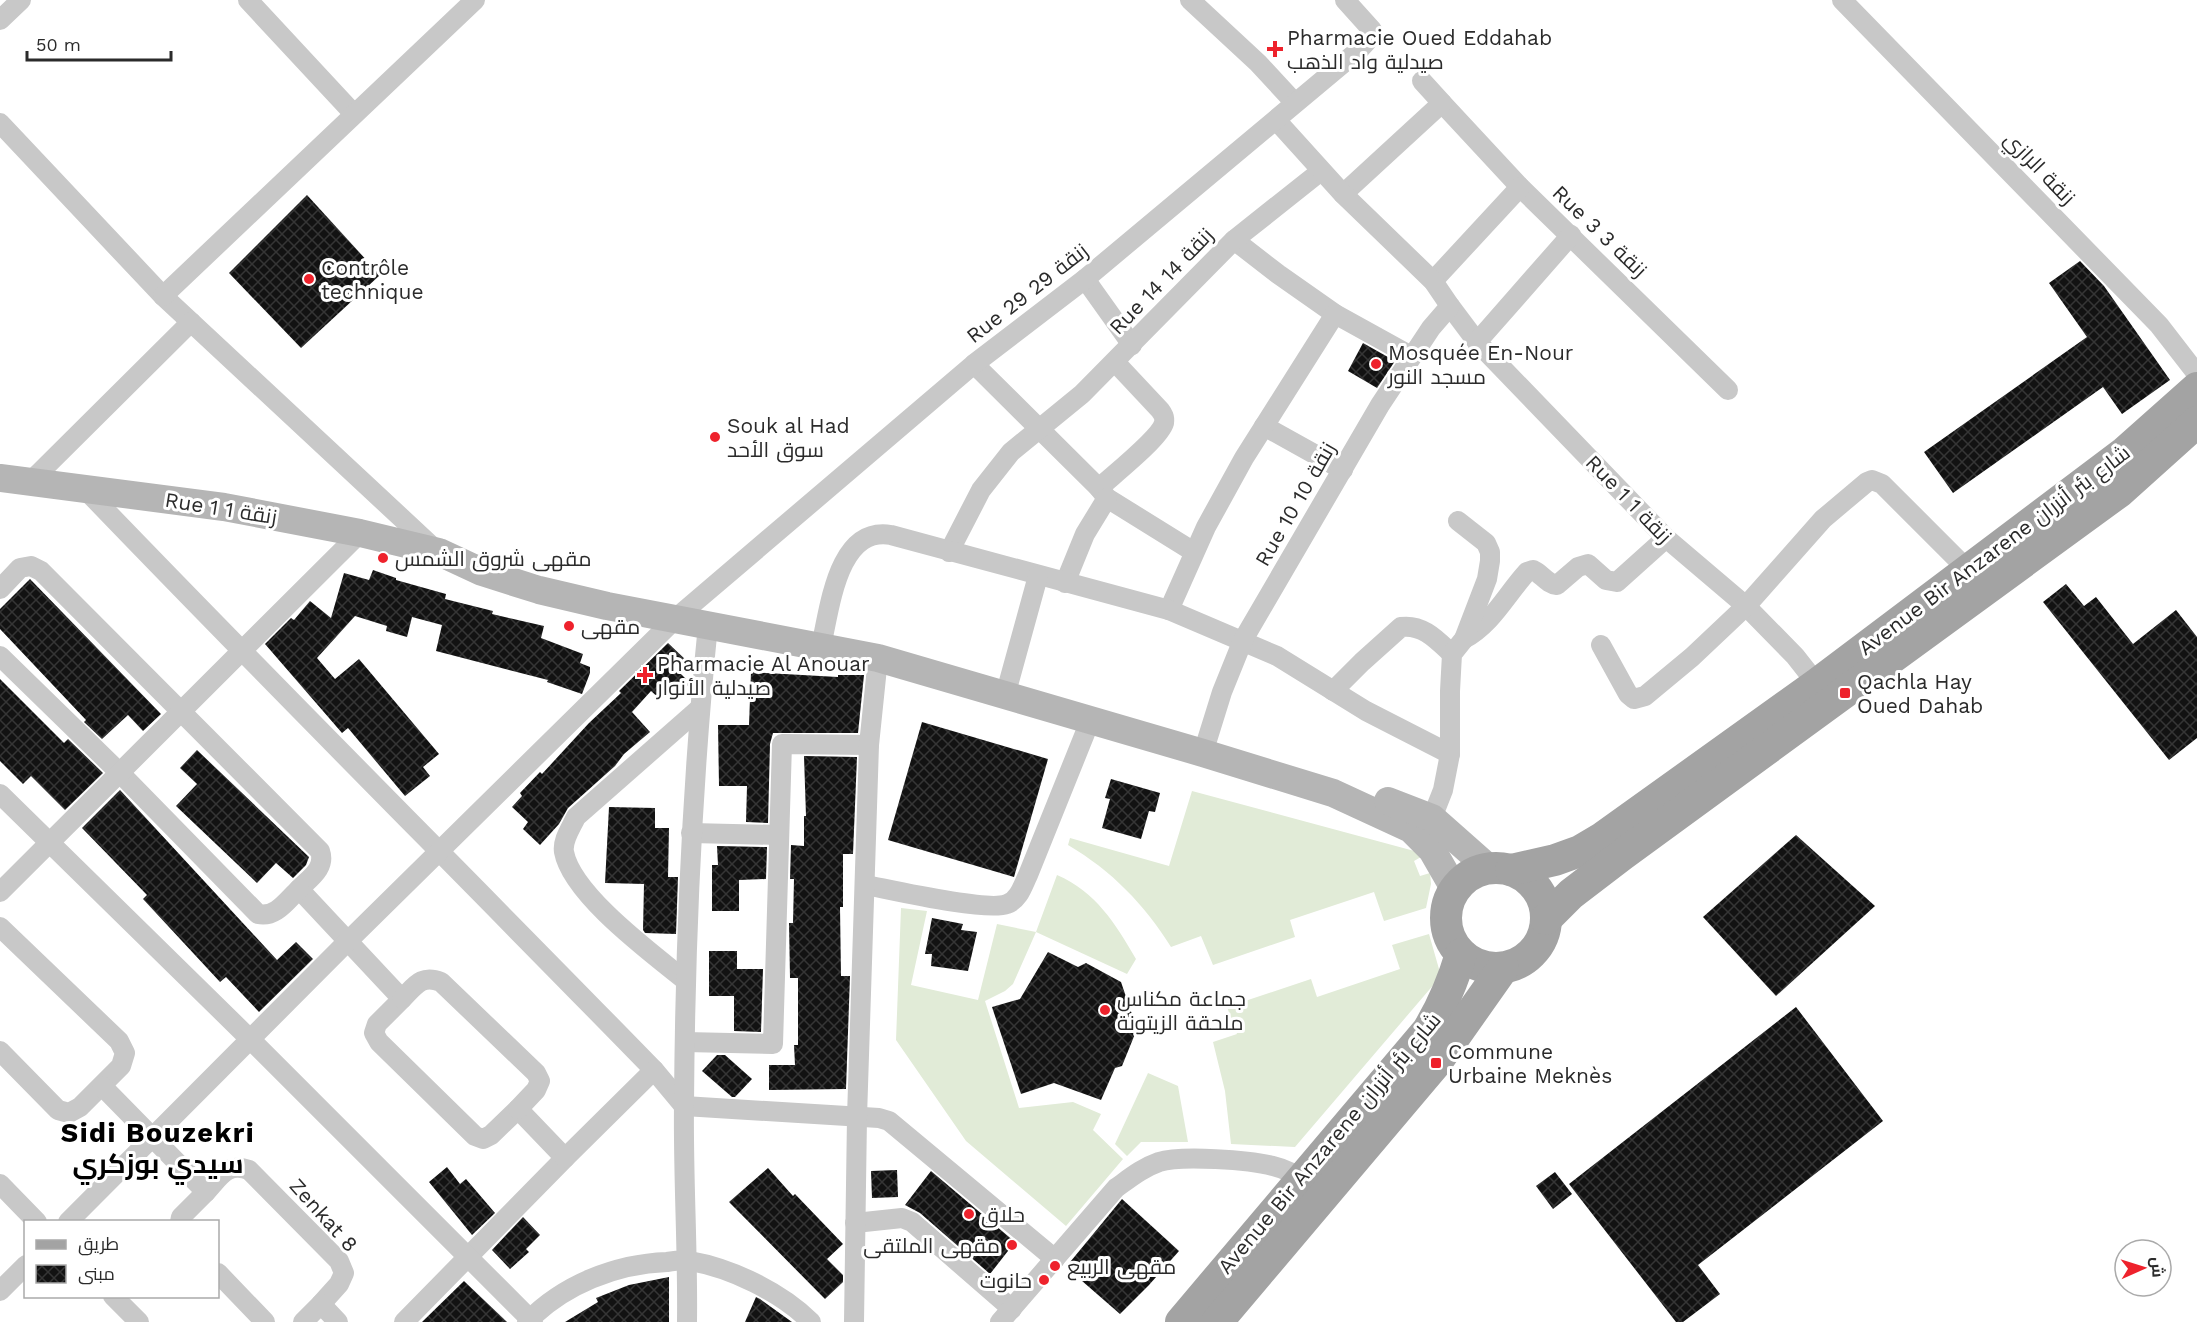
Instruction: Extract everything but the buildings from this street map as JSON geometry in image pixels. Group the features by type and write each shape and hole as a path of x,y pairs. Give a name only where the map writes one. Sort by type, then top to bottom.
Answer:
{"main road":[{"name":"Avenue Bir Anzarene شارع بئر أنزران","path":"1455,890 1474,873 1555,860 1580,851 1602,838 1817,684 2125,452 2197,388"},
{"name":"Avenue Bir Anzarene شارع بئر أنزران","path":"1181,1322 1436,1063 1503,968 1525,960 1534,952 1540,942 1546,919 1571,894 2119,492 2197,422"},
{"path":"1499,870 1525,877 1537,889 1544,903 1546,919"},
{"path":"1455,890 1446,916 1453,943 1461,954 1476,964 1503,968"},
{"name":"Avenue Bir Anzarene شارع بئر أنزران","path":"1217,1322 1428,1030 1453,981 1461,954"}],"street":[{"path":"0,20 21,0"},
{"path":"248,0 354,114"},
{"path":"163,296 475,0"},
{"path":"1190,0 1258,63 1295,104"},
{"name":"Rue 29 زنقة 29","path":"69,1220 676,618 974,364 1085,279 1359,50 1372,35 1371,27 1345,0"},
{"name":"زنقة الرازي","path":"1842,0 2159,325 2197,374"},
{"name":"Rue 3 زنقة 3","path":"1422,81 1520,187 1728,390"},
{"path":"1343,194 1442,103"},
{"name":"Rue 1 زنقة 1","path":"1276,120 1321,171 1441,294 1477,342 1666,538 1746,606 1796,656 1817,684"},
{"path":"0,123 163,296 439,552"},
{"name":"Rue 14 زنقة 14","path":"949,552 981,490 1011,452 1082,394 1234,240 1321,171"},
{"name":"Rue 10 زنقة 10","path":"1203,753 1222,692 1243,640 1411,356 1441,294 1520,187"},
{"path":"1477,342 1571,235"},
{"path":"1234,240 1335,314 1411,356"},
{"path":"1085,279 1132,345"},
{"path":"1169,610 1194,552 1244,458 1335,314"},
{"path":"32,481 191,322"},
{"path":"1065,583 1103,493 1161,430 1164,420 1164,415 1160,410 1115,362"},
{"path":"974,364 1103,493 1194,552"},
{"path":"1264,426 1343,470"},
{"name":"Rue 1 زنقة 1","path":"0,478 224,507 439,552 482,572 540,590 878,658 1333,793"},
{"path":"1601,645 1628,694 1634,699 1645,696 1692,657 1746,606 1823,519 1872,480 1882,484 1968,570"},
{"path":"82,487 240,651 441,850 654,1070 684,1106 879,1118 889,1121 1055,1259"},
{"path":"1432,818 1443,790 1450,754 1450,691 1458,646 1487,579 1490,552 1481,537 1458,521"},
{"path":"0,892 360,534"},
{"path":"821,646 841,569 850,550 858,541 882,534 1169,610 1277,656 1366,711 1450,754"},
{"path":"1458,646 1478,632 1527,572 1536,571 1548,582 1557,585 1578,567 1588,564 1606,580 1617,582 1666,538"},
{"path":"0,589 20,568 31,566 41,572 320,851 321,866 273,914 266,916 258,914 120,773 0,656"},
{"path":"1005,696 1038,576"},
{"path":"687,1322 688,1261 684,1106 686,981 691,833 708,625"},
{"path":"1333,691 1401,627 1416,627 1458,646"},
{"path":"854,1322 857,1117 869,744 878,658"},
{"path":"686,981 603,910 583,887 570,866 564,850 566,835 576,817 700,708"},
{"path":"866,885 975,904 995,906 1009,904 1020,892 1028,875 1090,721"},
{"path":"685,1042 773,1044 782,744 869,744"},
{"path":"1333,793 1372,797 1397,803 1432,818 1484,864 1499,870"},
{"path":"1333,793 1411,829 1432,850 1455,890"},
{"path":"0,794 251,1040 469,1257 530,1321 555,1300 584,1282 609,1271 643,1263 688,1261 729,1272 767,1290 811,1322"},
{"path":"691,833 779,835"},
{"path":"299,889 402,999"},
{"path":"0,927 119,1041 125,1053 121,1066 80,1107 69,1113 58,1110 0,1051"},
{"path":"431,978 441,982 536,1073 540,1081 536,1090 491,1135 483,1139 475,1136 379,1042 374,1033 377,1024 402,999 420,981 431,978"},
{"path":"404,1322 654,1070"},
{"path":"102,1086 206,1192 180,1220"},
{"path":"518,1109 565,1158"},
{"path":"855,1223 902,1218 912,1222 1006,1315 1116,1188 1138,1171 1161,1161 1197,1159 1274,1166 1314,1187"},
{"name":"Zenkat 8","path":"206,1192 227,1170 238,1166 249,1170 339,1261 344,1273 339,1284 321,1304"},
{"path":"0,1184 36,1220"},
{"path":"2,1284 24,1267"},
{"path":"219,1274 265,1322"},
{"path":"115,1298 139,1322"},
{"path":"303,1322 321,1304 338,1322"}],"green space":[{"path":"1192,791 1418,852 1421,857 1414,861 1420,876 1430,873 1431,884 1426,908 1384,921 1374,892 1290,920 1295,937 1213,965 1201,936 1171,947 1150,917 1113,877 1068,845 1070,838 1169,866"},
{"path":"1057,875 1083,890 1094,900 1112,921 1136,959 1127,974 1036,932"},
{"path":"901,908 927,911 911,985 978,1000 997,924 1036,932 1013,984 1005,991 985,1001 1019,1108 1073,1102 1101,1114 1093,1130 1123,1159 1066,1226 966,1141 896,1040"},
{"path":"1429,934 1441,976 1295,1147 1231,1144 1225,1091 1213,1042 1237,1034 1227,1007 1311,979 1317,997 1400,969 1392,945"},
{"path":"1148,1073 1178,1086 1188,1142 1141,1142 1127,1156 1115,1144"}],"place":[{"name":"Pharmacie Oued Eddahab صيدلية واد الذهب","path":"1275,49"},
{"name":"Contrôle technique","path":"309,279"},
{"name":"Mosquée En-Nour مسجد النور","path":"1376,364"},
{"name":"Souk al Had سوق الأحد","path":"715,437"},
{"name":"مقهى شروق الشمس","path":"383,558"},
{"name":"مقهى","path":"569,626"},
{"name":"Pharmacie Al Anouar صيدلية الأنوار","path":"645,675"},
{"name":"Qachla Hay Oued Dahab","path":"1845,693"},
{"name":"جماعة مكناس ملحقة الزيتونة","path":"1105,1010"},
{"name":"Commune Urbaine Meknès","path":"1436,1063"},
{"name":"حلاق","path":"969,1214"},
{"name":"مقهى الملتقى","path":"1012,1245"},
{"name":"مقهى الربيع","path":"1055,1266"},
{"name":"حانوت","path":"1044,1280"}],"district":[{"name":"Sidi Bouzekri سيدي بوزكري","path":"158,1148"}]}
